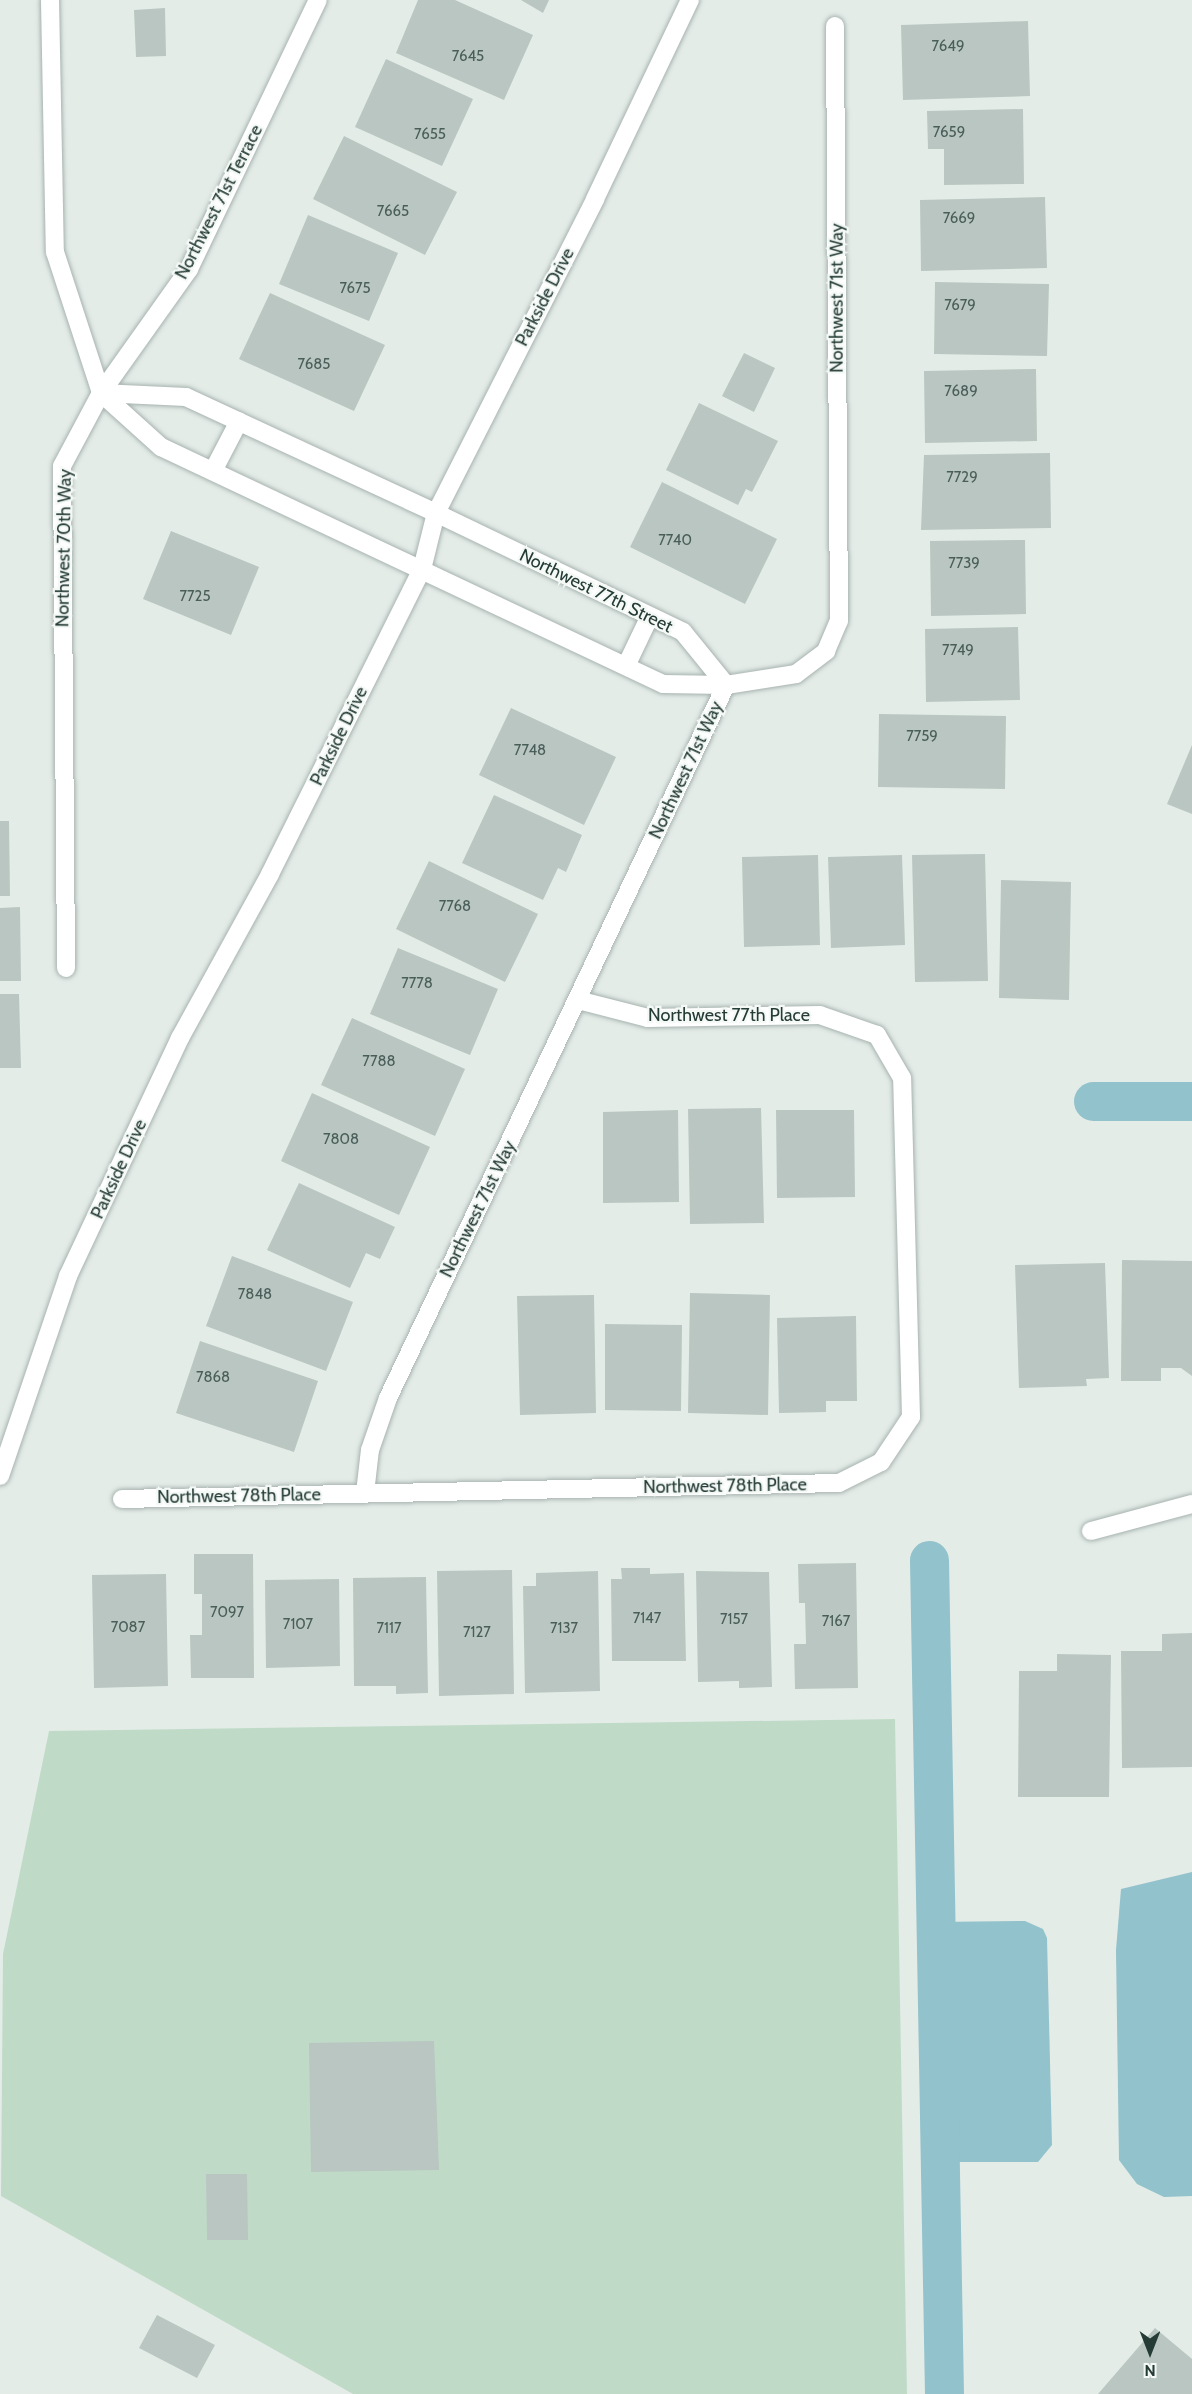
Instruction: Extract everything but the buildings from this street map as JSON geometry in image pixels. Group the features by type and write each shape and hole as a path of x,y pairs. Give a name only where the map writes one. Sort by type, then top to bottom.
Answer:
{"street":[{"path":"50,0 55,252 101,393 161,447 663,684 726,686"},
{"name":"Northwest 71st Terrace","path":"101,393 189,269 318,0"},
{"name":"Parkside Drive","path":"0,1476 68,1276 180,1038 270,874 422,569 436,513 595,200 690,0"},
{"name":"Northwest 71st Way","path":"364,1493 370,1450 388,1398 726,686 796,674 826,651 838,621 835,26"},
{"name":"Northwest 77th Street","path":"101,393 186,397 436,513 683,632 726,686"},
{"name":"Northwest 70th Way","path":"66,968 62,466 101,393"},
{"path":"213,471 239,421"},
{"path":"626,666 650,616"},
{"name":"Northwest 77th Place","path":"578,1000 648,1018 820,1015 877,1035"},
{"name":"Northwest 78th Place","path":"122,1499 838,1483 881,1462 911,1417 902,1078 877,1035"},
{"path":"1091,1531 1192,1504"}],"green space":[{"path":"895,1719 907,2394 353,2394 1,2196 3,1954 49,1731"}],"water":[{"path":"1192,1872 1192,2196 1164,2197 1137,2184 1119,2160 1116,1950 1121,1889"},
{"path":"1025,1921 1043,1929 1047,1938 1052,2145 1038,2162 940,2162 935,1922"}],"waterway":[{"path":"1093,1101 1192,1101"},
{"path":"929,1560 944,2394"}]}
